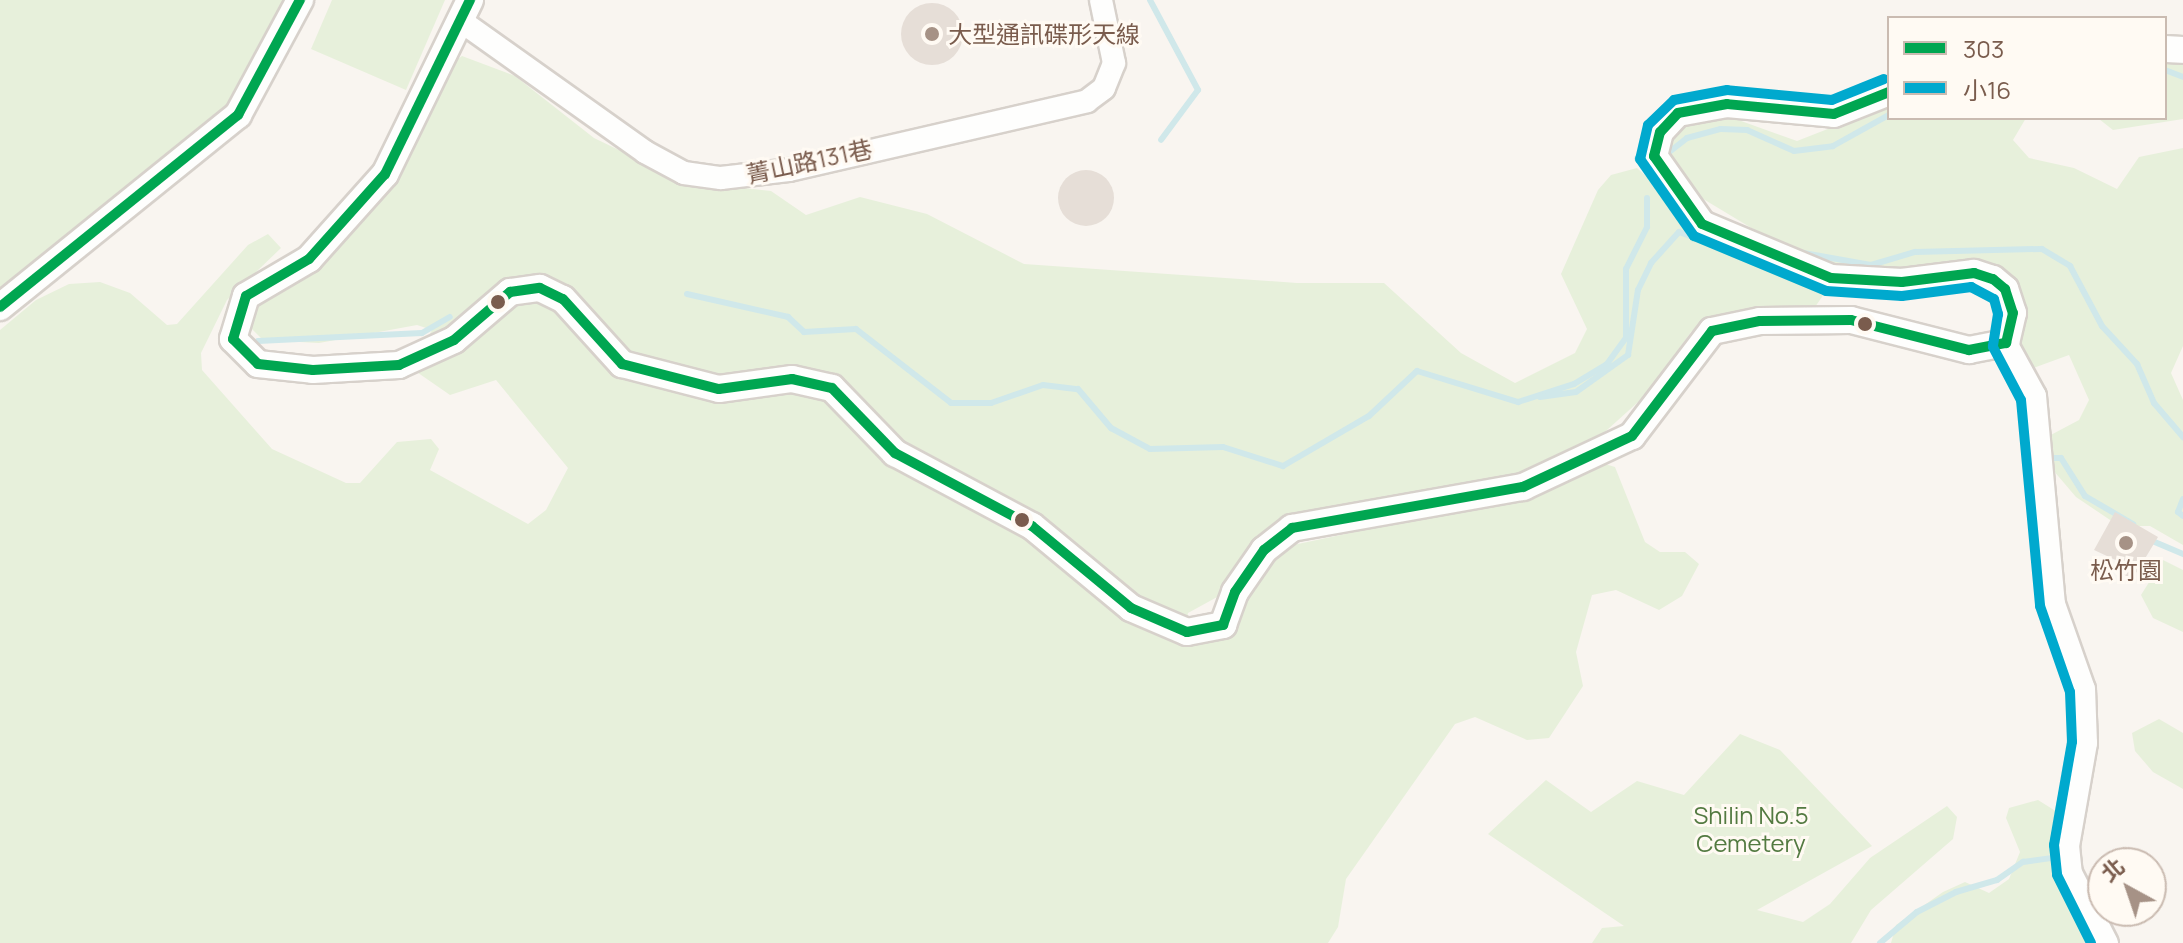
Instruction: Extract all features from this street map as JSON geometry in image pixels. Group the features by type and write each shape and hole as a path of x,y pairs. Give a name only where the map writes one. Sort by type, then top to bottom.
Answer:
{"street":[{"path":"0,307 238,115 300,0"},
{"name":"菁山路131巷","path":"465,10 645,152 684,173 721,178 789,170 1087,101 1104,88 1114,63 1101,0"},
{"path":"465,10 385,174 309,259 246,296 233,339 258,364 313,370 399,365 454,340 510,292 540,288 563,299 622,364 719,389 792,379 832,388 895,453 1032,526 1131,608 1187,632 1223,625 1235,592 1264,550 1292,528 1523,487 1619,443 1658,408 1712,331 1760,321 1851,320 1969,350 2006,343"},
{"path":"1887,93 1834,114 1727,104 1678,113 1660,132 1654,156 1702,224 1831,278 1902,282 1974,273 1993,279 2005,289 2013,313 2006,343 2035,396 2054,604 2084,689 2086,743 2070,832 2071,873 2107,943"}],"green space":[{"path":"0,0 290,0 232,108 0,293"},
{"path":"332,0 445,0 406,90 311,49"},
{"path":"2167,51 2183,51 2183,119 2113,130 2100,120 2167,120"},
{"path":"462,56 515,76 594,138 683,181 771,191 806,215 860,197 927,214 1024,264 1297,283 1384,283 1461,353 1515,383 1575,353 1587,329 1561,274 1598,190 1611,175 1637,168 1674,202 1821,285 1824,294 1815,307 1799,311 1714,315 1691,332 1647,394 1587,448 1506,481 1290,514 1252,545 1219,596 1188,613 1187,620 1212,636 1264,564 1293,545 1536,494 1605,464 1615,467 1645,542 1660,552 1685,552 1699,564 1682,596 1659,610 1616,590 1592,595 1576,652 1583,686 1549,738 1527,740 1475,717 1455,724 1346,879 1338,927 1328,943 0,943 0,330 36,300 69,284 100,282 130,293 167,325 177,324 248,245 268,234 281,248 227,300 201,353 202,370 272,449 346,483 360,483 397,442 431,439 439,449 430,470 528,524 546,510 568,468 496,380 450,395 411,368 432,330 417,325 319,343 263,340 247,324 264,293 304,272 444,69"},
{"path":"1887,106 1887,120 2025,120 2013,140 2029,158 2074,168 2117,189 2139,157 2183,148 2183,346 2171,373 2183,400 2183,545 2150,526 2119,526 2076,497 2047,463 2047,437 2079,420 2089,400 2069,355 2028,370 2013,342 2019,298 1926,270 1852,270 1768,238 1685,188 1665,157 1683,123 1730,117 1797,141"},
{"path":"2163,560 2183,570 2183,632 2153,618 2141,595"},
{"path":"2159,719 2183,733 2183,789 2153,772 2135,751 2132,733"},
{"name":"Shilin No.5 Cemetery","path":"1740,734 1780,750 1872,846 1757,910 1803,922 1830,904 1870,858 1947,806 1957,817 1953,839 1871,910 1851,943 1592,943 1602,928 1624,926 1488,834 1546,780 1591,812 1637,781 1684,795"},
{"path":"2038,800 2062,815 2055,855 2096,943 1891,943 1896,925 1943,892 1965,882 1989,893 2009,879 2020,852 2006,818 2009,808"}],"building":[{"name":"大型通訊碟形天線","path":"932,3 944,5 954,12 961,22 961,46 954,56 944,63 932,65 920,63 910,56 903,46 901,34 903,22 910,12 920,5"},
{"path":"1086,170 1106,178 1114,198 1106,218 1086,226 1066,218 1058,198 1066,178"},
{"name":"松竹園","path":"2115,512 2158,537 2132,580 2118,570 2122,563 2094,550"}],"waterway":[{"path":"1150,0 1198,90 1161,140"},
{"path":"2167,71 2183,77"},
{"path":"1668,153 1687,138 1721,129 1747,130 1794,151 1833,146 1887,116"},
{"path":"687,294 788,317 804,332 856,329 951,403 991,403 1043,385 1078,389 1111,428 1150,449 1223,447 1283,466 1369,416 1417,371 1518,402 1574,384 1607,364 1626,338 1626,269 1647,227 1647,198"},
{"path":"1540,397 1576,392 1628,355 1638,290 1651,263 1679,232 1765,263"},
{"path":"1798,252 1871,265 1915,252 2042,249 2070,266 2102,326 2137,364 2154,403 2183,437"},
{"path":"258,341 422,333 450,317"},
{"path":"2050,458 2061,458 2085,496 2133,524"},
{"path":"2183,499 2178,512 2183,516"},
{"path":"2150,540 2183,554"},
{"path":"1880,943 1917,912 1956,892 1997,880 2023,862 2058,857"}],"transit line":[{"name":"303","path":"0,307 238,115 300,0"},
{"name":"303","path":"470,0 385,174 309,259 246,296 233,339 258,364 313,370 399,365 454,340 510,292 540,288 563,299 622,364 719,389 792,379 832,388 895,453 1032,526 1131,608 1187,632 1223,625 1235,592 1264,550 1292,528 1523,487 1632,436 1712,331 1760,321 1851,320 1969,350 2006,343"},
{"name":"小16","path":"1884,79 1832,100 1727,90 1674,100 1648,125 1640,159 1694,236 1826,291 1902,296 1971,287 1994,299 1998,314 1993,347 2021,400 2040,606 2070,692 2072,742 2054,845 2057,875 2091,943"},
{"name":"303","path":"1887,93 1834,114 1727,104 1678,113 1660,132 1654,156 1702,224 1831,278 1902,282 1974,273 1993,279 2005,289 2013,313 2006,343"}],"place":[{"name":"大型通訊碟形天線","path":"932,34"},
{"name":"松竹園","path":"2126,543"}]}
